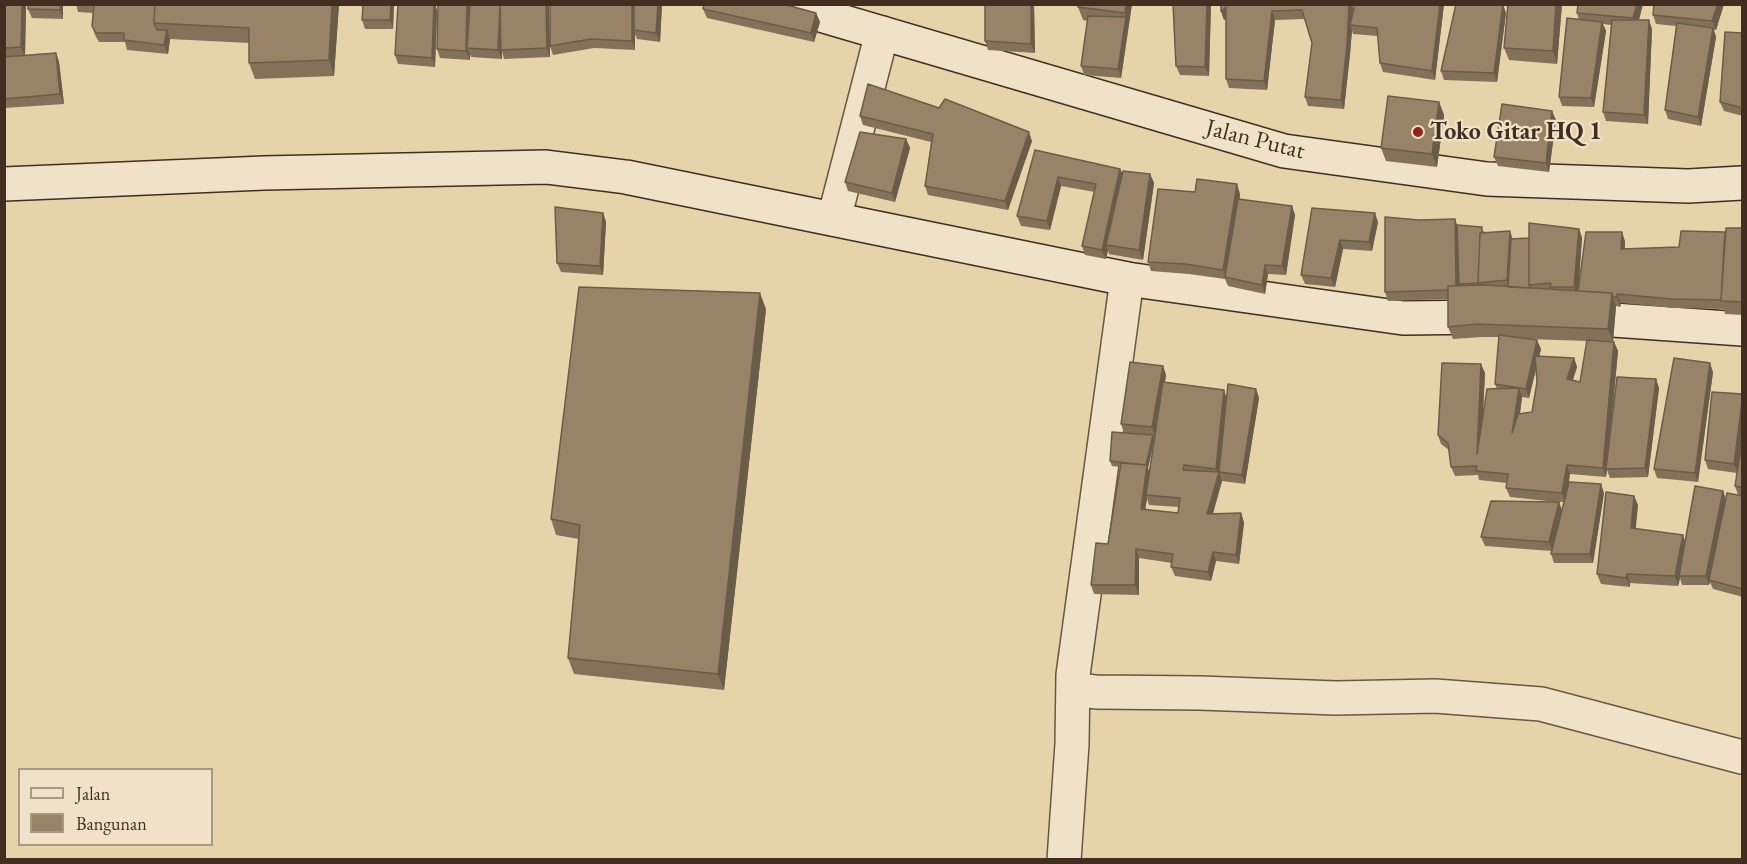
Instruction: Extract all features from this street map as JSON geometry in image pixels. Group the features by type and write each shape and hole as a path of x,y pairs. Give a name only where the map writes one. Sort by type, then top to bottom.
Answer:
{"street":[{"name":"Jalan Putat","path":"783,4 880,38 1284,151 1487,180 1688,186 1743,183"},
{"path":"834,219 880,38"},
{"path":"4,184 264,173 546,167 626,177 1127,279 1403,318 1580,317 1743,329"},
{"path":"1064,860 1072,744 1083,690 1073,675 1127,279"},
{"path":"1083,690 1336,698 1435,696 1541,704 1743,757"}],"building":[{"path":"4,4 22,4 21,47 4,48"},
{"path":"28,4 60,4 60,10 28,9"},
{"path":"92,4 155,4 154,23 157,30 167,30 164,45 124,40 124,33 96,33 92,26 94,5"},
{"path":"155,4 332,4 329,60 249,63 249,28 154,23"},
{"path":"363,4 391,4 390,20 362,20"},
{"path":"398,4 434,4 432,58 395,55"},
{"path":"438,4 467,4 466,51 437,49"},
{"path":"470,4 500,4 498,50 467,48"},
{"path":"500,4 546,4 547,48 501,50"},
{"path":"550,4 632,4 632,41 591,39 550,46"},
{"path":"634,4 658,4 656,33 634,30"},
{"path":"704,4 783,4 816,13 811,33 703,9"},
{"path":"985,4 1031,4 1031,44 985,41"},
{"path":"1078,4 1126,4 1125,13 1078,7"},
{"path":"1173,4 1207,4 1205,67 1176,66"},
{"path":"1221,4 1349,4 1341,100 1305,97 1312,43 1302,10 1272,11 1264,81 1226,79 1226,7 1221,11"},
{"path":"1355,4 1440,4 1432,71 1380,63 1377,28 1350,25"},
{"path":"1456,4 1503,4 1494,73 1441,71"},
{"path":"1508,4 1556,4 1553,51 1504,48"},
{"path":"1578,4 1637,4 1633,18 1577,13"},
{"path":"1654,4 1718,4 1712,21 1653,15"},
{"path":"1088,16 1126,17 1118,69 1081,66"},
{"path":"1567,18 1602,22 1591,98 1559,97"},
{"path":"1612,20 1649,20 1644,115 1603,112"},
{"path":"1677,23 1713,28 1698,117 1665,110"},
{"path":"1725,32 1743,33 1743,108 1720,102"},
{"path":"56,53 60,94 4,99 4,57"},
{"path":"868,84 939,108 945,99 1029,132 1005,201 925,186 933,134 860,116"},
{"path":"1388,96 1439,102 1432,154 1381,148"},
{"path":"1502,104 1552,111 1546,163 1494,157"},
{"path":"860,132 906,139 892,193 845,182"},
{"path":"1035,150 1120,169 1102,250 1082,246 1096,184 1058,177 1047,221 1017,216"},
{"path":"1123,171 1150,174 1139,250 1106,245"},
{"path":"1197,179 1237,184 1223,270 1185,264 1148,262 1158,189 1195,192"},
{"path":"1238,199 1292,206 1282,266 1265,265 1262,285 1225,277"},
{"path":"555,207 603,213 600,266 557,263"},
{"path":"1312,208 1375,213 1369,242 1340,240 1331,278 1301,275"},
{"path":"1385,217 1419,220 1455,219 1456,286 1448,286 1448,290 1385,292"},
{"path":"1529,223 1579,229 1574,287 1550,287 1551,283 1529,285"},
{"path":"1457,225 1482,227 1478,283 1480,283 1459,284"},
{"path":"1726,228 1743,228 1743,302 1721,301"},
{"path":"1510,231 1507,280 1478,283 1480,233"},
{"path":"1681,231 1725,232 1721,300 1672,299 1617,294 1617,297 1613,297 1612,293 1578,291 1586,232 1622,232 1621,249 1679,247"},
{"path":"1529,238 1530,288 1508,287 1511,239"},
{"path":"1485,285 1612,293 1608,329 1477,324 1448,327 1448,286"},
{"path":"579,287 760,293 718,674 568,658 580,525 551,519"},
{"path":"1499,335 1537,340 1526,389 1495,384"},
{"path":"1587,340 1614,342 1603,468 1567,465 1562,493 1506,488 1508,474 1476,471 1477,466 1451,467 1448,443 1438,435 1442,363 1481,364 1477,454 1487,389 1519,388 1512,433 1518,414 1532,412 1537,382 1535,356 1574,358 1567,379 1580,382"},
{"path":"1674,358 1710,363 1695,473 1654,469"},
{"path":"1130,362 1163,366 1152,427 1121,424"},
{"path":"1617,377 1656,379 1645,468 1606,469"},
{"path":"1163,382 1224,390 1216,469 1184,465 1183,470 1219,472 1207,514 1241,513 1236,555 1213,552 1208,572 1171,567 1173,554 1136,549 1135,585 1091,585 1096,543 1108,544 1121,463 1147,465 1141,509 1178,513 1180,498 1146,495"},
{"path":"1228,384 1256,389 1242,475 1219,472"},
{"path":"1712,392 1743,394 1734,464 1705,460"},
{"path":"1112,432 1153,435 1146,465 1110,461"},
{"path":"1743,435 1743,488 1735,486"},
{"path":"1569,482 1601,484 1590,554 1551,554"},
{"path":"1695,486 1723,491 1706,576 1679,576"},
{"path":"1606,492 1634,496 1631,528 1683,535 1675,576 1627,574 1626,578 1597,574"},
{"path":"1727,493 1743,496 1743,589 1709,580"},
{"path":"1491,501 1559,502 1549,542 1481,537"}],"place":[{"name":"Toko Gitar HQ 1","path":"1418,132"}]}
